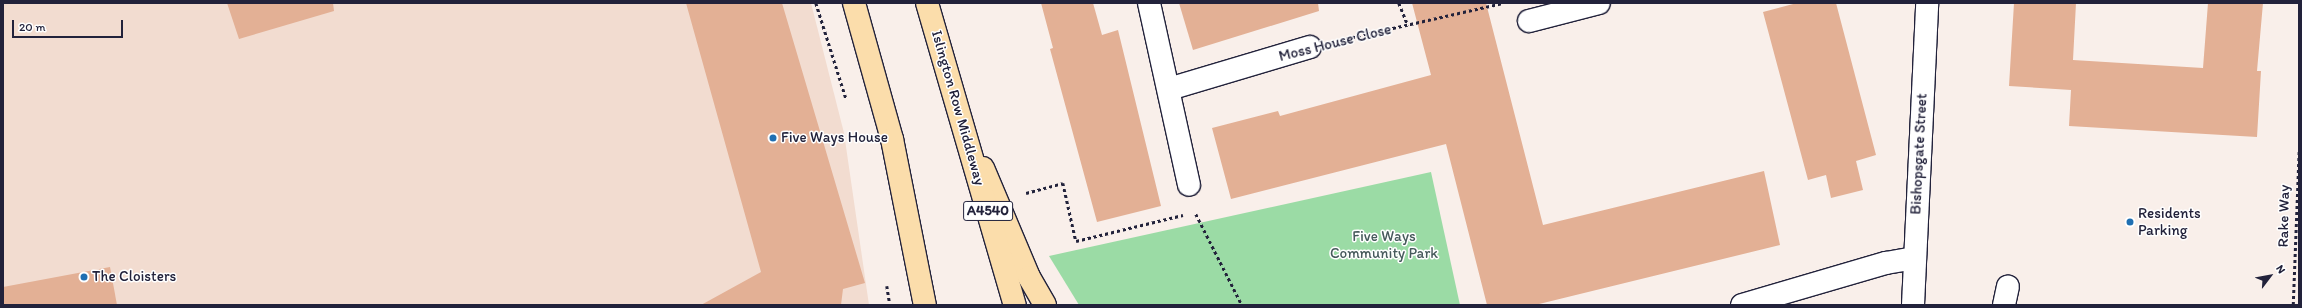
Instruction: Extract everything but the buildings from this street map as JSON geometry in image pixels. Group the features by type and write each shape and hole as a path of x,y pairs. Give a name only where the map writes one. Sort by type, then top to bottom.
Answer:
{"main road":[{"path":"854,3 892,139 925,305"},
{"name":"Islington Row Middleway","path":"927,3 962,117 1015,305"},
{"path":"962,117 1029,277 1045,305"}],"street":[{"path":"1149,3 1189,185"},
{"path":"1529,21 1599,3"},
{"name":"Bishopsgate Street","path":"1913,305 1927,3"},
{"name":"Moss House Close","path":"1169,89 1310,47"},
{"path":"1742,305 1886,263 1914,258"}],"path":[{"path":"816,3 848,102"},
{"path":"1400,3 1408,25"},
{"name":"Moss House Close","path":"1310,47 1503,3"},
{"name":"Rake Way","path":"2293,305 2296,175 2299,149"},
{"name":"Rake Way","path":"2296,175 2299,172"},
{"path":"1025,194 1063,183 1076,241 1195,213"},
{"path":"1189,185 1198,223 1242,305"},
{"path":"887,283 890,305"}],"shaded area":[{"path":"3,3 811,3 844,133 869,305 3,305"}],"green space":[{"name":"Five Ways Community Park","path":"1431,172 1460,305 1079,305 1049,256"}],"place":[{"name":"Five Ways House","path":"773,138"},
{"name":"Residents Parking","path":"2130,222"},
{"name":"The Cloisters","path":"84,277"}]}
